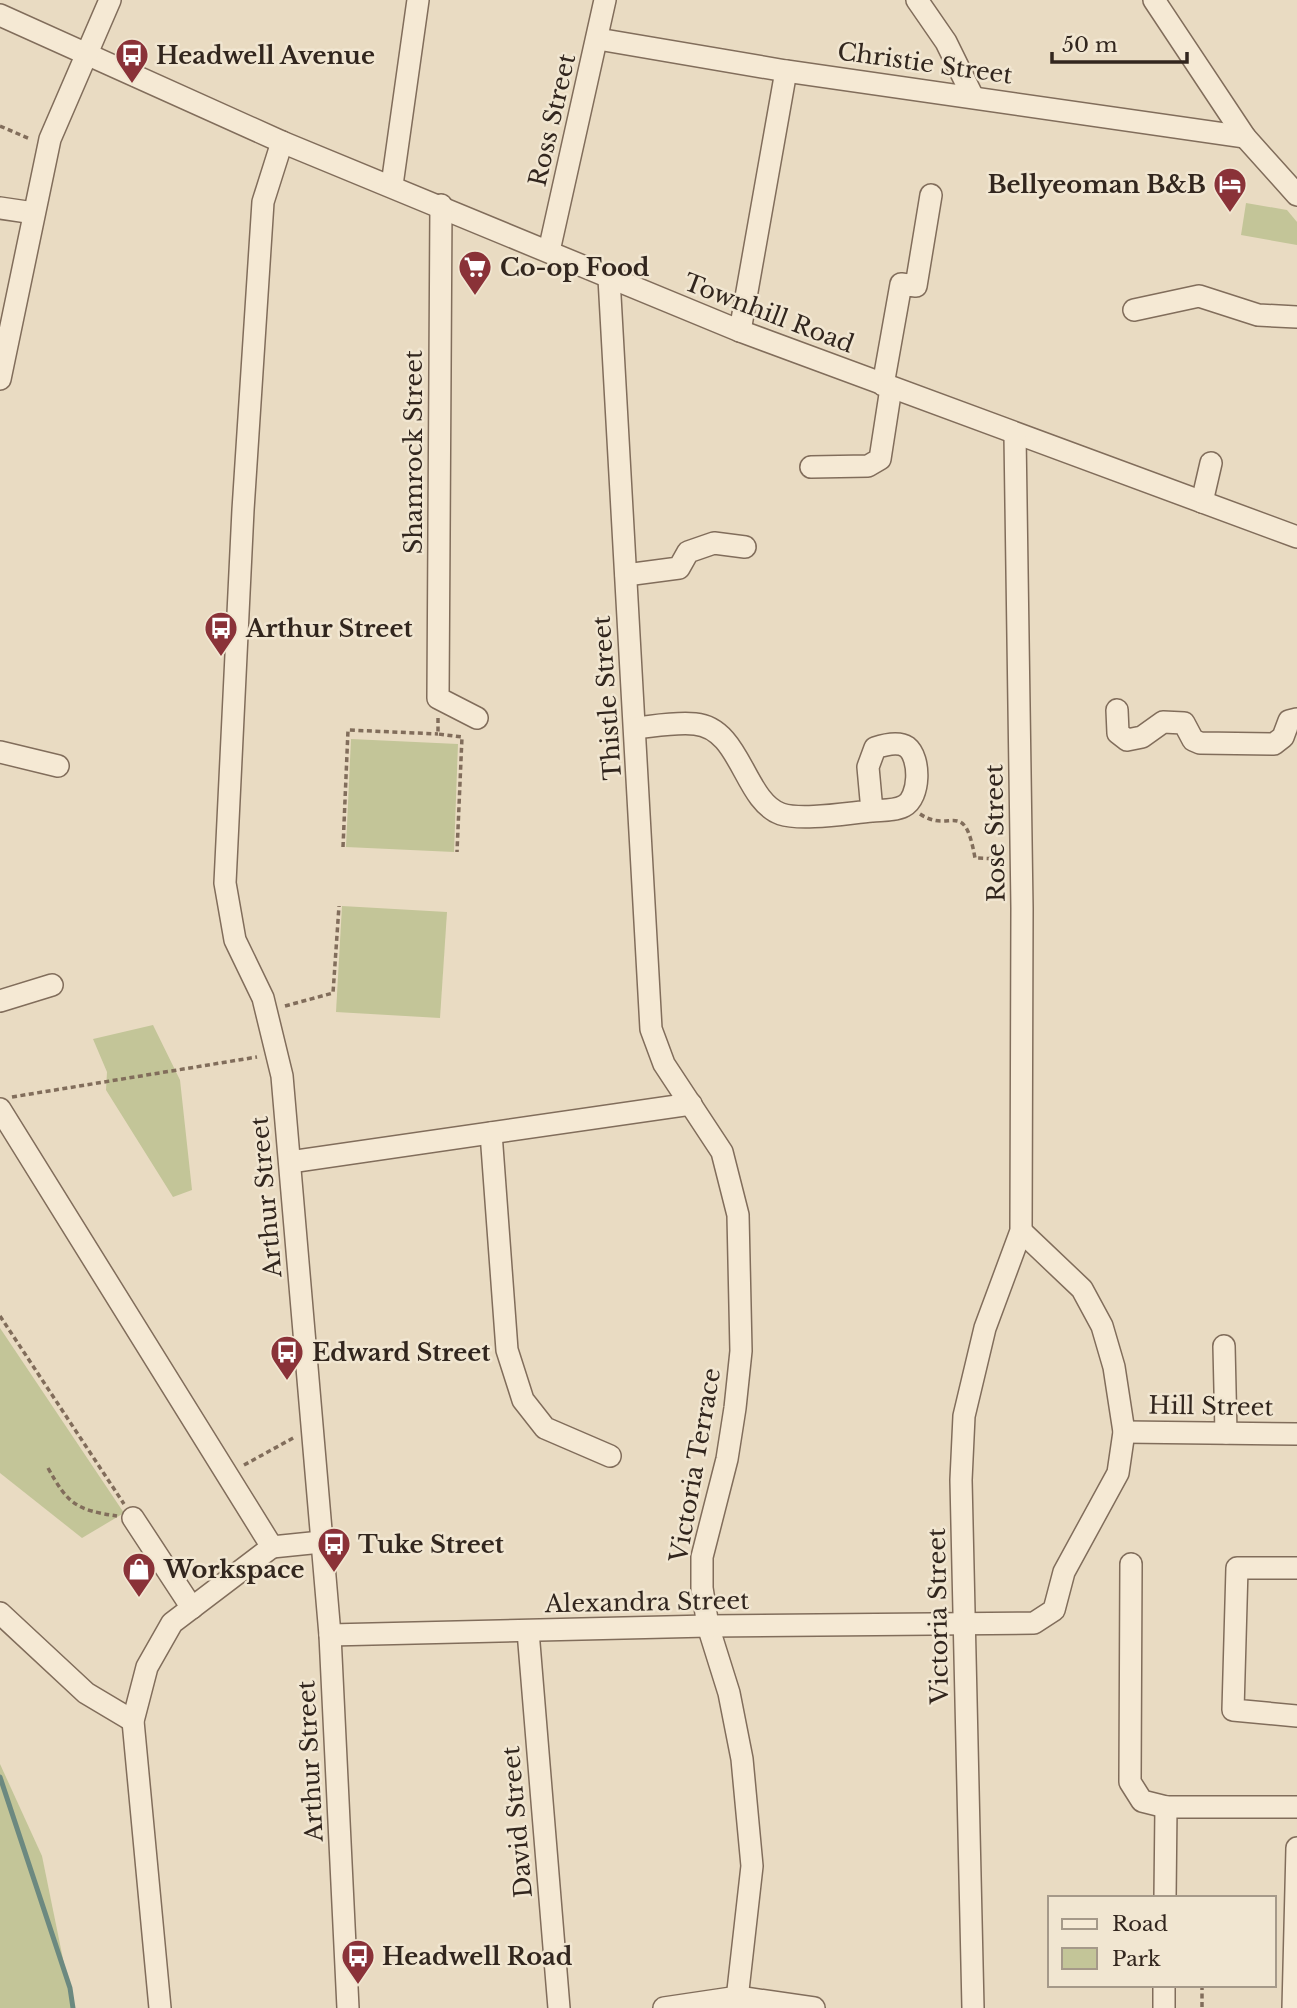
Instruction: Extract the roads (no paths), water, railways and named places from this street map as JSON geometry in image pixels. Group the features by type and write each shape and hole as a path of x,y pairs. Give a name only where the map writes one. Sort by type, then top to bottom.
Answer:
{"street":[{"path":"0,379 48,146 110,0"},
{"path":"392,185 418,0"},
{"name":"Ross Street","path":"549,251 605,0"},
{"path":"917,0 946,42 972,96"},
{"path":"1154,0 1245,136 1297,195"},
{"name":"Townhill Road","path":"0,15 282,142 441,205 740,331 1015,435 1297,537"},
{"name":"Christie Street","path":"598,39 786,71 1245,136"},
{"path":"740,331 786,71"},
{"name":"Arthur Street","path":"282,142 263,202 243,510 225,883 235,940 267,1013 278,1054 290,1162 330,1635 348,2008"},
{"path":"811,467 868,466 880,459 901,284 916,286 931,195"},
{"name":"Shamrock Street","path":"441,205 438,698 477,718"},
{"path":"0,208 34,213"},
{"name":"Thistle Street","path":"609,278 651,1029 664,1064 691,1104"},
{"path":"1134,310 1199,296 1258,315 1297,317"},
{"name":"Rose Street","path":"1015,435 1021,860 1021,1231"},
{"path":"1202,502 1211,463"},
{"path":"626,575 679,568 688,552 714,543 745,547"},
{"path":"1117,709 1118,733 1127,740 1142,737 1163,722 1184,723 1193,740 1200,743 1275,744 1283,737 1289,721 1297,719"},
{"path":"636,728 697,724 713,732 733,751 769,808 782,814 872,811 906,806 916,790 914,756 900,744 875,748 868,767 872,811"},
{"path":"0,752 58,766"},
{"path":"0,1001 52,985"},
{"path":"290,1162 691,1104"},
{"name":"Victoria Terrace","path":"691,1104 722,1152 738,1215 741,1351 727,1459 702,1557 702,1588 708,1626 729,1693 742,1759 752,1866 737,2003"},
{"path":"0,1109 272,1547"},
{"path":"491,1133 507,1350 523,1399 545,1428 610,1457"},
{"name":"Alexandra Street","path":"330,1635 708,1626 1034,1623 1054,1610 1064,1572 1118,1473 1124,1432 1114,1367 1102,1326 1082,1289 1021,1231"},
{"name":"Victoria Street","path":"973,2008 961,1480 964,1416 985,1328 1021,1231"},
{"path":"1224,1346 1226,1433"},
{"name":"Hill Street","path":"1124,1432 1297,1434"},
{"path":"133,1518 192,1608"},
{"path":"160,2008 133,1721 146,1667 172,1623 272,1547 321,1542"},
{"path":"1131,1564 1130,1782 1142,1801 1166,1807 1297,1807"},
{"path":"1297,1568 1237,1569 1233,1710 1297,1716"},
{"path":"0,1613 86,1693 133,1721"},
{"name":"David Street","path":"528,1631 559,2008"},
{"path":"1165,1896 1166,1807"},
{"path":"1293,2008 1297,1848"},
{"path":"1164,1987 1164,2008"},
{"path":"664,2008 737,2003 814,2008"}],"waterway":[{"path":"0,1777 70,1988 73,2008"}],"place":[{"name":"Headwell Avenue","path":"132,85"},
{"name":"Bellyeoman B&B","path":"1230,214"},
{"name":"Co-op Food","path":"475,297"},
{"name":"Arthur Street","path":"221,658"},
{"name":"Edward Street","path":"287,1382"},
{"name":"Tuke Street","path":"334,1574"},
{"name":"Workspace","path":"139,1599"},
{"name":"Headwell Road","path":"358,1986"}]}
